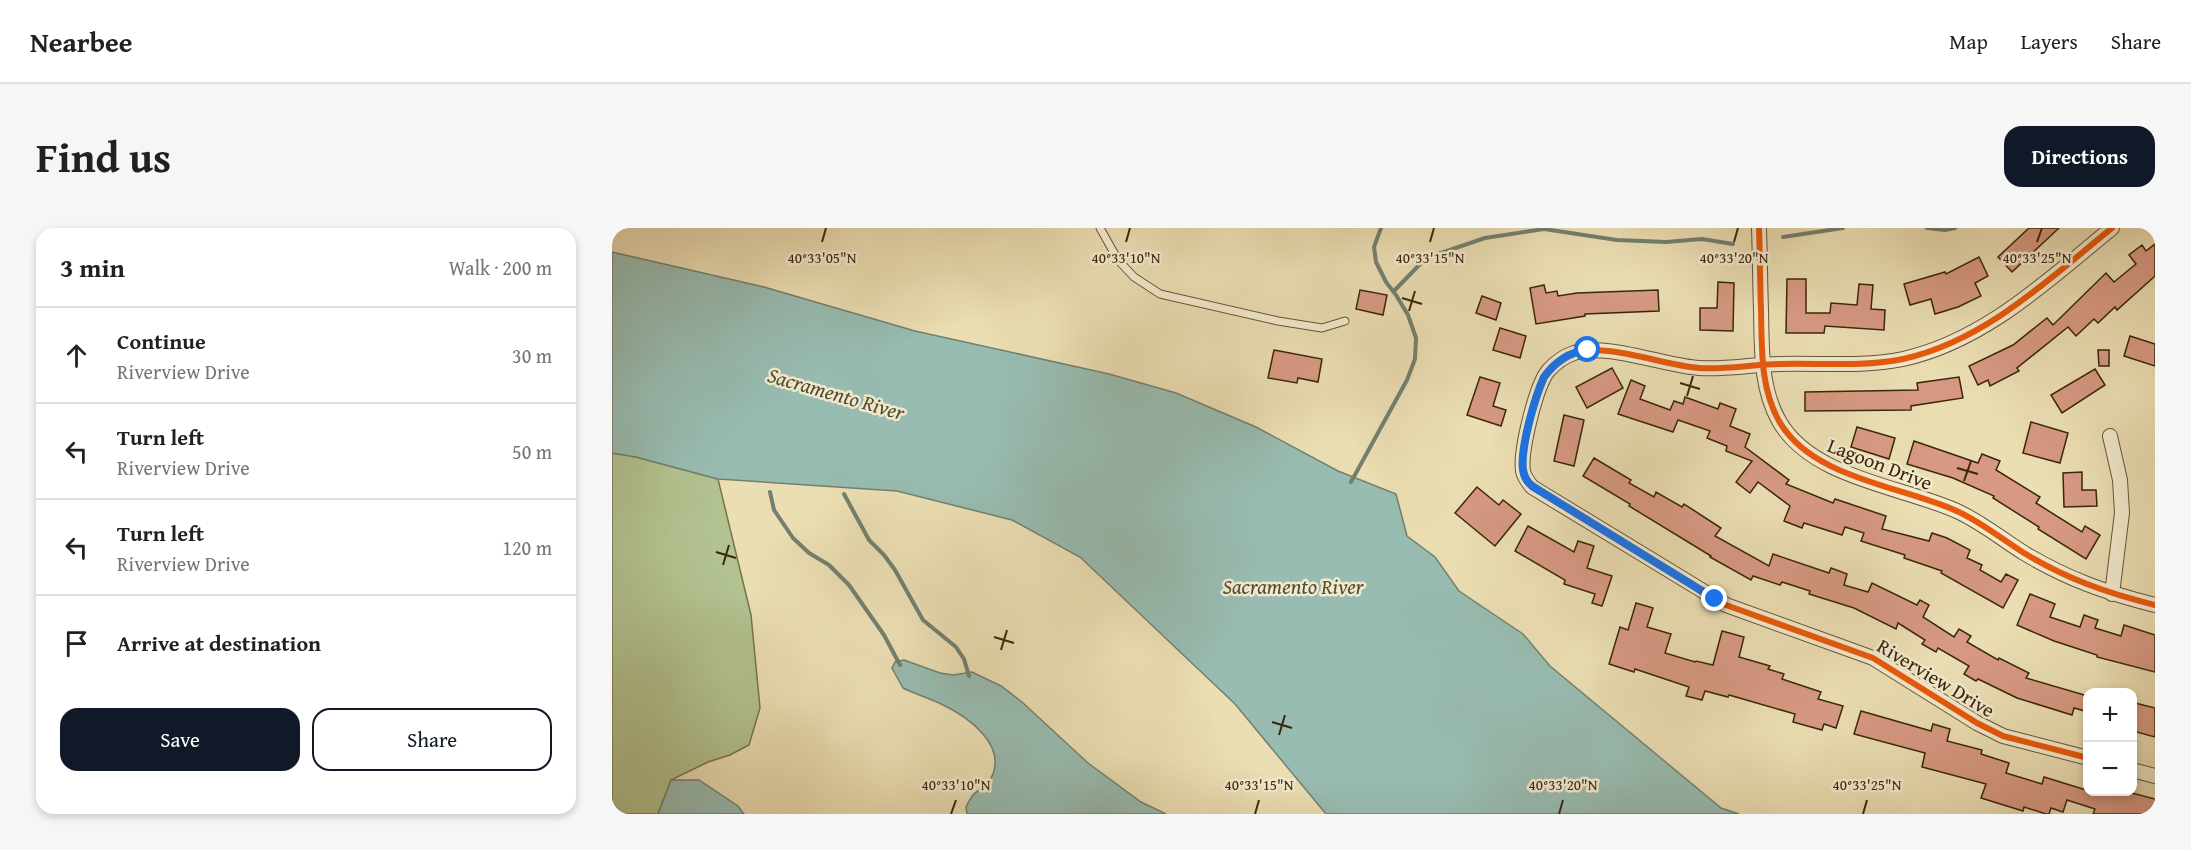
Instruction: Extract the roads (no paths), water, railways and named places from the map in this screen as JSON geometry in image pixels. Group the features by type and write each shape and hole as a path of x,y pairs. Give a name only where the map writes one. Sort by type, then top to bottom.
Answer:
{"street":[{"name":"Lagoon Drive","path":"1760,228 1762,364 1769,400 1780,423 1798,444 1815,457 1834,467 1954,510 1978,521 2024,553 2080,582 2112,594 2155,605"},
{"name":"Riverview Drive","path":"2083,757 2003,736 1977,723 1873,658 1726,605 1532,486 1524,476 1522,459 1540,386 1549,370 1571,354 1588,350 1610,352 1700,369 1762,364 1884,362 1910,357 1943,347 1976,330 2020,302 2112,228"},
{"path":"2110,436 2120,480 2122,513 2112,594"},
{"path":"2137,771 2155,776"}],"lane":[{"path":"1100,228 1118,260 1134,277 1160,294 1311,327 1322,328 1345,321"}],"water":[{"name":"Sacramento River","path":"612,252 764,287 915,331 1109,374 1176,393 1256,427 1338,471 1396,494 1407,536 1435,557 1459,591 1523,634 1550,666 1721,808 1739,814 1326,814 1235,704 1080,557 1012,520 897,491 718,479 636,457 612,453"},
{"path":"904,660 940,673 953,675 972,672 1001,686 1022,702 1088,763 1141,802 1166,814 967,814 966,807 970,800 990,780 995,767 990,744 973,724 962,716 941,704 903,688 892,668 895,662"},
{"path":"671,780 699,780 738,806 744,814 658,814"}],"waterway":[{"path":"1351,482 1407,380 1415,359 1416,338 1408,315 1376,262 1374,247 1381,228"},
{"path":"1783,237 1843,228"},
{"path":"1927,228 1945,230 1955,228"},
{"path":"1394,291 1426,258 1485,238 1544,229 1617,240 1666,242 1702,239 1733,244"},
{"path":"770,492 774,510 793,538 809,553 829,565 849,585 884,635 900,665"},
{"path":"844,494 869,540 895,570 923,620 956,647 964,659 969,676"}]}
